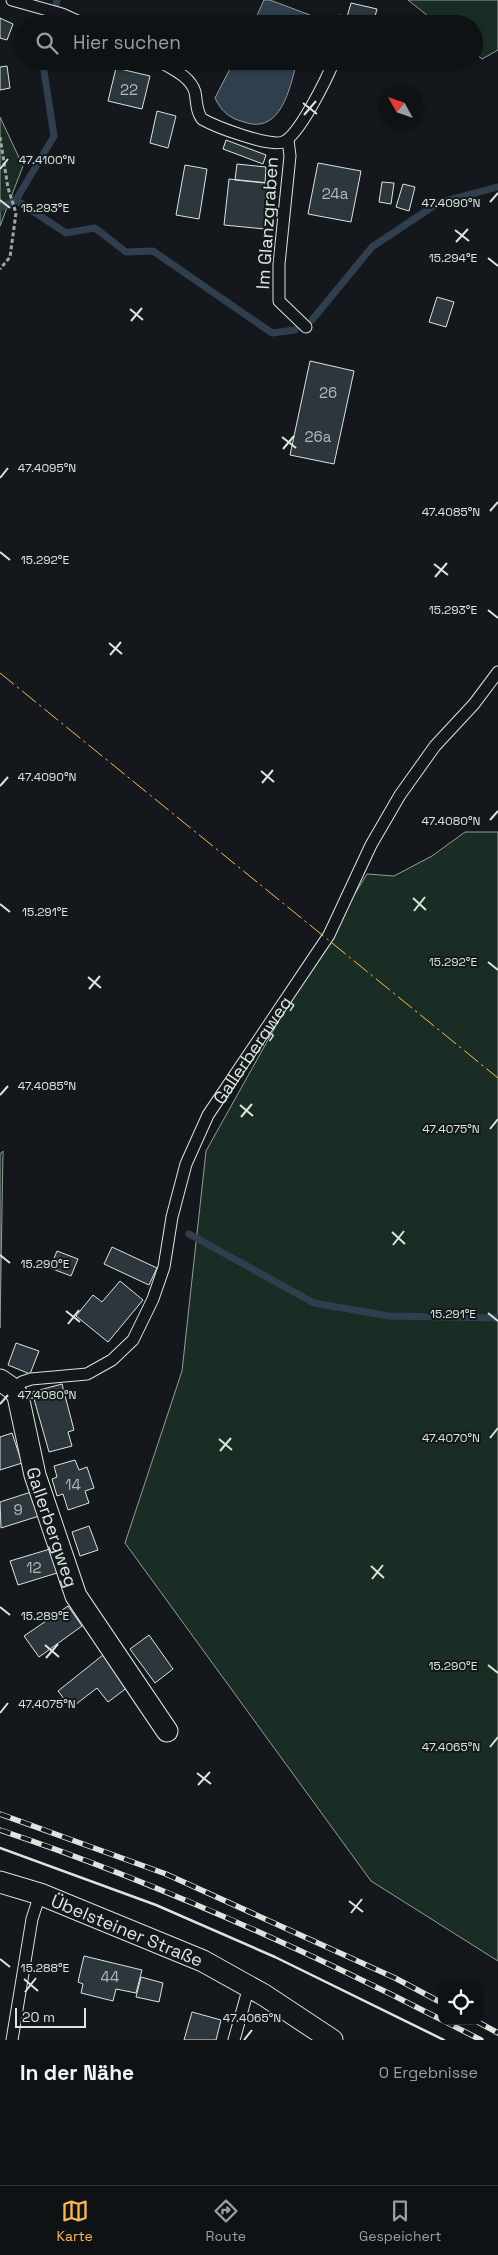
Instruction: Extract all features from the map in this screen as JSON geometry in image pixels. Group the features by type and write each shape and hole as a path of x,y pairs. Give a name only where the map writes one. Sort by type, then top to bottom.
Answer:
{"street":[{"name":"Gallerbergweg","path":"7,1385 21,1404 35,1475 76,1596 167,1731"},
{"name":"Übelsteiner Straße","path":"0,1882 40,1894 203,1961 252,1987 332,2040"}],"lane":[{"path":"12,0 64,15"},
{"name":"Im Glanzgraben","path":"174,70 186,77 190,82 195,91 198,114 202,119 273,144 288,140 315,102 330,70"},
{"name":"Im Glanzgraben","path":"288,140 290,156 279,264 279,301 306,327"},
{"name":"Gallerbergweg","path":"7,1385 31,1379 87,1374 112,1360 133,1340 153,1298 164,1267 172,1217 186,1164 208,1116 328,935 371,845 400,795 435,746 474,704 498,672"},
{"path":"12,2040 32,1919 40,1894"},
{"path":"234,2040 246,1997 252,1987"}],"path":[{"path":"0,137 8,188 16,213 10,257 0,269"}],"green space":[{"path":"408,0 498,0 498,50 483,58 483,15 427,15"},
{"path":"0,117 23,166 0,226"},
{"path":"465,832 498,832 498,1961 371,1881 125,1543 182,1371 206,1151 297,988 367,874 394,876 432,856"},
{"path":"3,1151 0,1328 0,1154"}],"water":[{"path":"264,0 270,0 310,15 257,15"},
{"path":"229,70 295,70 282,106 275,116 267,122 257,124 244,122 230,116 223,111 215,98"}],"building":[{"path":"351,3 377,9 375,15 348,15"},
{"path":"0,18 13,24 7,40 0,38"},
{"path":"7,66 10,88 0,90 0,67"},
{"path":"116,70 124,70 150,76 142,109 108,101"},
{"path":"157,111 176,116 168,148 150,143"},
{"path":"226,140 266,155 263,164 223,149"},
{"path":"318,163 361,171 351,222 308,214"},
{"path":"237,164 266,167 265,183 235,180"},
{"path":"185,165 207,169 199,219 176,215"},
{"path":"229,179 269,183 265,229 224,225"},
{"path":"382,182 394,183 391,204 379,202"},
{"path":"403,184 415,187 409,211 396,207"},
{"path":"437,297 454,302 446,327 429,322"},
{"path":"310,361 354,371 334,464 290,455"},
{"path":"112,1247 157,1268 149,1285 104,1264"},
{"path":"57,1251 78,1259 71,1276 50,1268"},
{"path":"120,1281 143,1300 108,1342 76,1316 93,1295 102,1302"},
{"path":"16,1343 39,1351 30,1374 8,1365"},
{"path":"62,1384 74,1430 68,1432 72,1446 49,1452 32,1392"},
{"path":"12,1433 22,1463 0,1470 0,1437"},
{"path":"75,1460 79,1470 87,1467 94,1488 85,1491 89,1503 68,1510 63,1494 57,1496 52,1479 57,1477 54,1466"},
{"path":"31,1492 39,1516 1,1528 0,1502"},
{"path":"89,1526 98,1550 80,1556 72,1532"},
{"path":"50,1549 57,1573 18,1585 10,1561"},
{"path":"68,1606 82,1626 39,1657 24,1636"},
{"path":"149,1635 173,1669 155,1683 130,1649"},
{"path":"103,1655 128,1687 108,1702 97,1688 71,1708 58,1691"},
{"path":"84,1956 142,1970 136,1993 116,1989 113,2001 81,1993 83,1984 78,1982"},
{"path":"141,1977 163,1983 159,2002 136,1997"},
{"path":"192,2012 221,2020 216,2040 184,2040"}],"waterway":[{"path":"54,15 57,0"},
{"path":"0,208 16,200 54,136 44,70"},
{"path":"312,320 372,247 438,203 498,187"},
{"path":"16,200 66,233 95,228 126,252 153,251 272,333 295,330"},
{"path":"189,1234 314,1303 389,1316 498,1318"}],"railway":[{"path":"0,1814 166,1874 395,1978 438,2001"},
{"path":"0,1830 114,1871 225,1917 280,1941 438,2018"},
{"path":"452,2025 481,2040"},
{"path":"483,2025 498,2033"}],"wall":[{"path":"0,1848 156,1905 275,1957 444,2040"}],"power":[{"path":"0,673 498,1078"}]}
